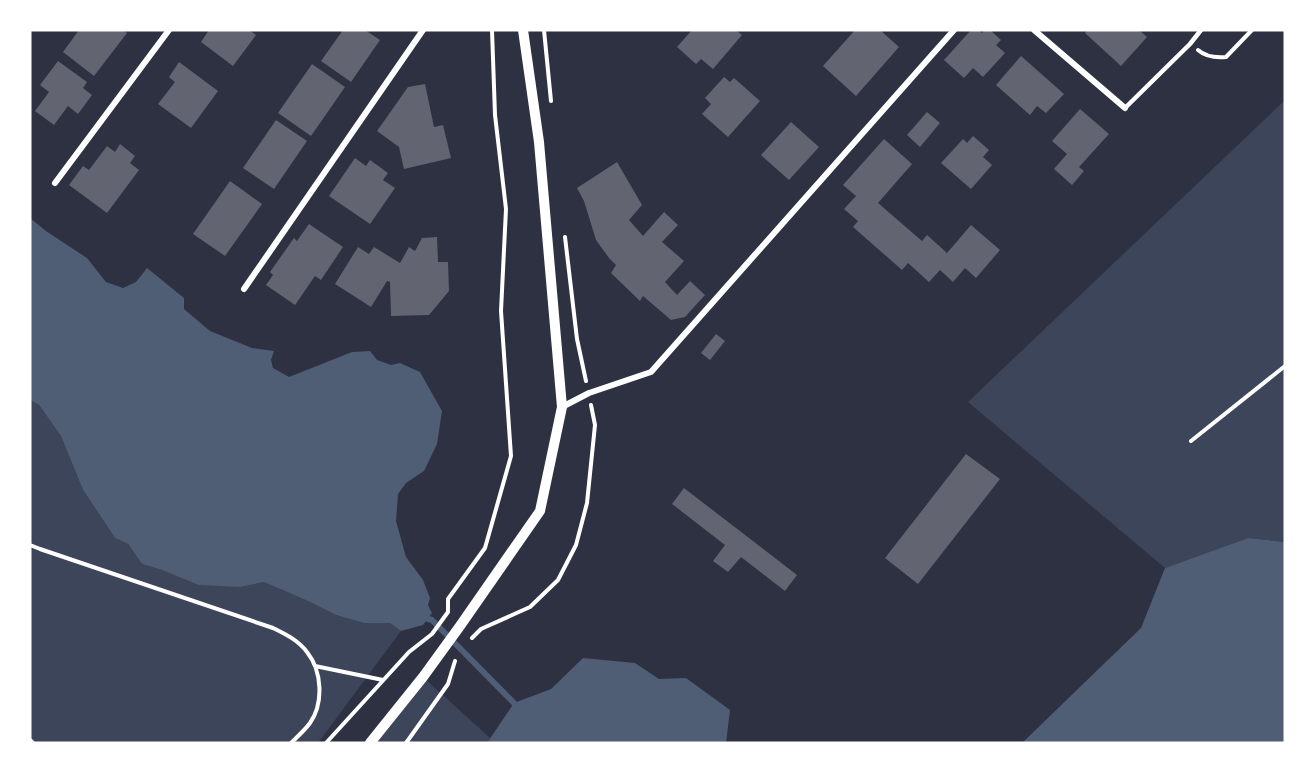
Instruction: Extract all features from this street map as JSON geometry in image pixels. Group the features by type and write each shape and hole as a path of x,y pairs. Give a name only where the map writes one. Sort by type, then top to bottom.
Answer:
{"street":[{"path":"55,183 170,30"},
{"path":"244,289 423,30"},
{"path":"370,743 444,648 540,511 562,407 538,142 523,30"},
{"path":"562,407 589,393 651,372 954,30"},
{"path":"1034,30 1125,108"}],"lane":[{"path":"1125,108 1191,44 1201,30"}],"path":[{"path":"326,743 409,652 432,634 448,612 448,599 485,548 511,456 501,311 506,209 495,115 492,30"},
{"path":"1191,44 1202,54 1215,58 1226,57 1252,30"},
{"path":"1191,441 1285,366"},
{"path":"30,545 273,628 292,638 307,652 315,666 320,684 319,704 311,721 291,743"},
{"path":"406,743 448,684 456,658"},
{"path":"315,666 384,680"}],"shaded area":[{"path":"1285,100 1285,542 1248,538 1165,568 968,402"},
{"path":"30,218 87,258 106,282 123,288 136,282 147,268 184,298 184,309 210,331 252,348 274,351 271,360 273,368 289,377 352,352 370,351 377,360 391,365 400,363 420,372 442,411 437,444 424,471 406,483 398,494 396,521 406,557 423,580 430,598 428,605 432,613 423,625 401,631 390,623 364,623 336,615 264,582 241,587 199,585 142,564 128,544 115,538 83,490 61,436 39,405 30,400"},
{"path":"30,400 39,405 61,436 83,490 115,538 128,544 142,564 241,587 264,582 336,615 364,623 390,623 401,631 318,743 30,743"},
{"path":"1248,538 1285,542 1285,743 1022,743 1141,628 1165,568"},
{"path":"583,658 635,663 659,679 686,678 730,710 726,743 487,743 514,703 551,689"},
{"path":"423,677 490,738 487,743 370,743"}],"building":[{"path":"79,30 123,30 127,33 94,76 63,52"},
{"path":"209,30 249,30 256,35 233,66 201,42"},
{"path":"343,30 365,30 380,40 351,82 321,61"},
{"path":"692,30 736,30 742,35 713,69 701,59 696,64 677,47"},
{"path":"855,30 880,30 899,47 856,96 823,66"},
{"path":"971,30 979,30 982,33 984,30 990,30 1001,40 996,45 1005,53 983,77 973,68 964,78 944,60"},
{"path":"1087,30 1139,30 1147,37 1121,66 1085,33"},
{"path":"1021,56 1064,94 1046,113 1037,106 1030,115 996,85"},
{"path":"58,61 87,82 83,88 92,95 78,114 68,106 54,125 35,111 49,92 40,85"},
{"path":"179,62 218,91 191,128 158,104 175,82 169,77"},
{"path":"312,64 345,87 311,136 278,113"},
{"path":"724,77 730,82 734,78 760,101 728,137 702,114 711,104 705,98"},
{"path":"425,84 434,127 443,125 451,158 404,169 399,147 377,131 408,87"},
{"path":"1080,109 1109,134 1079,167 1084,171 1072,185 1054,169 1067,154 1052,141"},
{"path":"927,112 940,123 920,147 907,135"},
{"path":"276,120 307,141 274,189 243,168"},
{"path":"791,122 819,147 789,180 761,155"},
{"path":"973,136 989,150 983,157 992,165 971,189 941,163 963,139 967,143"},
{"path":"884,139 912,164 878,203 922,241 927,235 947,253 971,225 1000,250 976,278 965,268 953,282 940,270 929,282 908,263 902,270 853,227 858,221 844,209 856,196 843,185"},
{"path":"120,144 135,156 130,163 139,170 107,213 69,185 83,166 89,170 107,146 115,152"},
{"path":"355,158 366,166 370,160 388,173 383,180 395,188 370,224 329,196"},
{"path":"617,162 642,205 629,220 643,236 664,212 678,225 662,242 684,261 665,282 677,295 690,281 705,295 685,317 671,320 643,296 640,301 611,273 616,265 596,240 584,201 577,188"},
{"path":"230,181 262,204 225,256 193,234"},
{"path":"309,224 343,247 321,280 315,276 295,305 266,285 273,275 270,272 294,238 297,241"},
{"path":"437,237 438,262 448,262 449,291 429,315 391,316 390,282 387,281 371,307 335,284 358,247 369,254 374,247 400,263 409,247 415,251 422,238"},
{"path":"716,334 725,341 710,360 701,353"},
{"path":"966,454 1000,479 918,584 885,558"},
{"path":"684,488 797,575 785,591 741,557 728,572 713,561 725,545 672,504"}],"waterway":[{"path":"423,615 432,620 514,703 517,709"}]}
